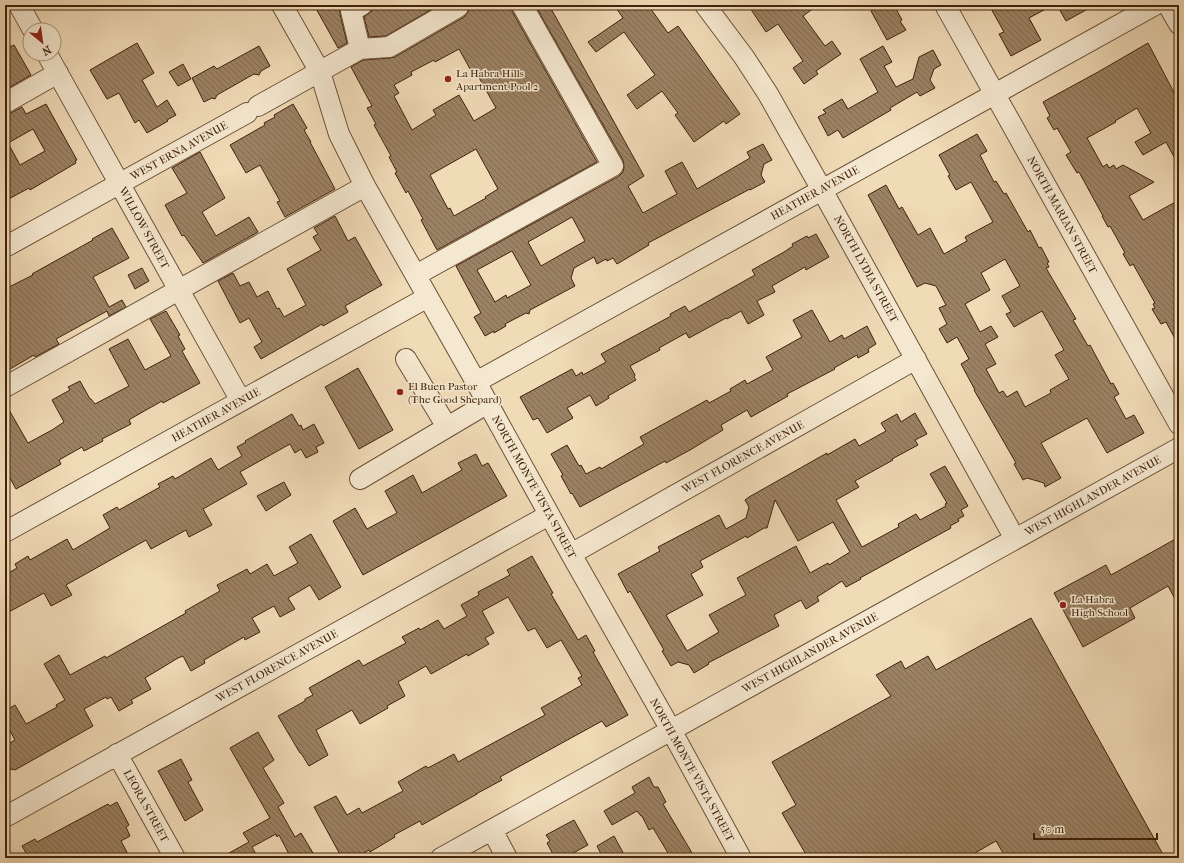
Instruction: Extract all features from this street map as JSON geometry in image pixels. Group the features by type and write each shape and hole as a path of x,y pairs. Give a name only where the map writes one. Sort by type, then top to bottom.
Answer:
{"street":[{"path":"19,5 29,22"},
{"name":"NORTH MONTE VISTA STREET","path":"282,5 320,72 339,134 365,186 488,403 741,858"},
{"path":"362,5 352,11 360,49 388,47 458,7 458,5"},
{"path":"416,275 613,166 522,5"},
{"name":"NORTH LYDIA STREET","path":"705,5 744,57 768,94 1015,539"},
{"name":"NORTH MARIAN STREET","path":"945,5 1179,424"},
{"name":"HEATHER AVENUE","path":"476,382 1155,5"},
{"path":"1168,5 1179,24"},
{"name":"WEST ERNA AVENUE","path":"5,247 360,49"},
{"name":"WILLOW STREET","path":"51,62 241,401"},
{"path":"5,103 58,74"},
{"path":"5,387 365,186"},
{"name":"HEATHER AVENUE","path":"5,532 428,297"},
{"path":"406,359 447,427"},
{"name":"WEST FLORENCE AVENUE","path":"571,554 916,359"},
{"path":"360,479 488,403"},
{"name":"WEST HIGHLANDER AVENUE","path":"440,858 1179,448"},
{"name":"WEST FLORENCE AVENUE","path":"5,817 549,514"},
{"name":"LEORA STREET","path":"117,754 176,858"},
{"path":"492,830 507,858"}],"building":[{"path":"314,5 342,5 340,7 340,14 347,43 338,48"},
{"path":"373,5 439,5 386,36 369,37 364,17 372,11"},
{"path":"470,5 511,5 512,11 597,162 437,250 408,191 406,193 395,173 397,172 389,157 391,156 374,125 376,124 367,108 372,106 351,67 363,60 395,57 464,17 468,12","holes":["459,49 474,76 477,74 496,108 474,121 459,95 433,110 436,115 412,130 394,96 399,93 394,85 412,75 411,72 434,60 435,62","476,149 498,189 485,197 486,198 454,216 450,208 448,209 430,175"]},
{"path":"535,5 549,5 644,176 628,186 643,213 677,194 665,171 682,162 697,189 750,158 747,152 763,144 772,160 764,164 761,175 765,182 648,243 649,245 617,264 613,258 607,261 606,259 597,264 594,257 574,268 571,278 575,286 530,310 529,314 526,313 505,324 506,326 494,333 494,331 485,336 474,317 481,313 456,266 619,176 623,172 623,160","holes":["572,217 585,241 541,266 528,242","512,251 531,285 507,298 506,295 495,302 477,270"]},
{"path":"614,5 648,5 668,33 678,26 740,114 726,124 724,121 694,142 675,115 678,113 662,91 637,109 627,95 655,75 624,32 596,52 588,42 623,18"},
{"path":"748,5 818,5 803,16 825,46 832,41 841,54 816,71 818,74 804,84 793,68 803,61 778,24 766,32"},
{"path":"881,5 894,5 902,20 900,21 906,30 887,40 871,11"},
{"path":"989,5 1053,5 1029,18 1041,40 1011,56 999,34 1004,32"},
{"path":"1057,5 1095,5 1066,21"},
{"path":"137,43 154,73 142,80 157,107 167,100 176,115 147,133 139,120 135,123 119,93 107,99 90,70"},
{"path":"1148,43 1179,102 1179,166 1166,142 1143,155 1135,142 1151,133 1137,108 1115,121 1116,122 1087,138 1103,167 1107,164 1109,168 1114,165 1116,169 1123,165 1154,182 1129,196 1143,220 1179,200 1179,346 1166,322 1161,324 1152,309 1155,308 1153,304 1155,303 1133,264 1130,266 1123,254 1125,253 1110,226 1108,227 1079,172 1077,173 1066,155 1071,152 1057,128 1054,130 1047,118 1050,116 1043,102"},
{"path":"14,45 22,59 22,62 24,62 31,75 5,90 5,49"},
{"path":"259,46 270,66 261,71 259,75 254,74 217,95 215,99 212,98 204,102 192,78 214,66 217,69"},
{"path":"883,46 892,62 884,66 896,87 913,79 919,57 933,50 941,65 934,69 930,80 935,88 920,96 917,92 890,108 891,110 843,138 838,130 828,136 818,117 826,113 823,110 842,99 848,109 878,92 860,59"},
{"path":"183,64 191,79 178,86 169,72"},
{"path":"46,104 77,160 75,161 76,163 30,190 29,188 5,201 5,114 11,113 22,107 26,114","holes":["33,129 45,151 20,165 8,143"]},
{"path":"293,104 307,128 304,130 335,189 285,217 277,202 280,201 260,165 246,173 230,145 265,125 264,123 275,117 274,115"},
{"path":"977,134 987,151 980,155 994,182 996,181 1004,194 1006,193 1028,232 1030,230 1039,248 1041,247 1049,262 1047,263 1049,267 1046,268 1076,319 1073,320 1088,346 1090,345 1111,384 1113,383 1119,394 1114,397 1126,419 1134,415 1144,433 1107,453 1087,418 1041,443 1061,478 1045,487 1044,483 1027,478 1023,480 1014,464 1016,463 974,390 961,364 969,359 957,337 947,343 939,329 947,324 939,308 946,305 936,286 925,283 917,287 868,195 886,185 899,209 902,207 918,235 930,228 944,254 967,241 965,237 993,222 971,182 956,190 939,155","holes":["1005,259 1020,286 1002,296 1011,312 1006,314 1014,327 1042,311 1064,350 1055,355 1069,379 1050,390 1051,393 1025,407 1017,391 1007,397 1003,391 999,393 986,369 996,364 985,344 998,337 991,326 980,332 965,304 990,290 981,273"]},
{"path":"200,152 225,198 202,212 216,236 249,217 258,232 203,263 184,235 182,236 165,205 187,193 172,168"},
{"path":"335,216 348,241 355,237 382,285 345,306 348,312 323,326 322,324 261,359 254,347 262,342 249,318 240,323 218,281 233,273 240,286 249,282 257,297 268,291 277,309 279,308 284,317 306,305 287,269 321,250 313,237 318,234 314,228"},
{"path":"112,228 129,258 93,277 109,307 122,300 126,307 109,316 107,311 56,339 59,344 35,357 34,355 5,372 5,289 33,275 32,274"},
{"path":"816,234 829,257 806,270 805,267 772,286 775,292 757,301 764,315 748,324 741,311 689,338 686,333 659,348 660,350 630,366 636,380 608,396 609,398 596,406 590,395 567,408 573,418 547,433 538,418 533,420 520,397 572,369 576,376 582,372 583,375 606,362 601,354 671,316 670,314 685,306 689,312 755,275 752,270 784,252 793,246 792,244 807,236 808,238"},
{"path":"142,268 149,281 135,289 128,275"},
{"path":"812,310 830,342 842,335 844,339 867,326 876,344 868,349 869,352 858,358 857,355 834,368 835,369 787,394 788,396 751,417 747,410 721,425 723,430 690,450 666,463 665,461 580,507 561,476 563,475 551,454 567,445 579,466 581,465 586,474 600,467 601,469 644,444 640,437 707,400 709,403 731,391 730,389 745,380 747,384 773,370 766,357 802,337 793,320"},
{"path":"166,311 180,335 178,336 185,349 182,351 200,383 163,403 162,401 132,418 129,420 131,424 102,439 103,441 84,451 82,447 59,460 61,464 16,489 5,469 5,403 28,443 64,422 52,400 70,390 68,387 80,381 90,399 95,404 129,386 109,349 128,339 145,370 171,356 150,319"},
{"path":"358,368 393,430 359,449 325,387"},
{"path":"915,413 927,434 915,440 918,445 855,481 859,487 836,500 862,547 899,527 898,524 916,514 920,520 946,506 945,504 947,503 930,474 945,466 968,506 961,510 964,516 950,526 951,528 846,587 842,581 817,597 819,601 806,609 801,600 774,615 779,626 708,663 709,664 694,673 689,665 678,662 671,666 662,651 664,650 630,591 628,593 618,574 660,551 658,547 719,515 726,529 746,518 749,507 745,500 749,497 855,439 859,446 886,431 881,423 897,414 901,422","holes":["775,500 798,541 833,522 850,552 829,565 828,563 810,573 796,546 737,578 746,595 709,615 719,632 687,651 666,615 703,595 691,574 703,567 700,561 746,536 747,538 764,528 767,528"]},
{"path":"292,414 303,430 314,424 324,443 316,447 318,452 306,458 301,449 295,453 290,444 240,472 247,484 203,509 212,525 189,537 186,530 151,549 146,540 66,585 72,595 51,606 44,593 5,614 5,575 17,568 15,564 28,556 30,560 67,539 73,550 110,528 103,515 117,507 119,510 160,487 158,484 173,476 175,479 211,458 218,470 242,456 237,447"},
{"path":"476,454 482,466 488,463 507,496 363,575 333,521 355,508 367,529 397,513 385,491 413,475 422,493 462,470 458,463"},
{"path":"284,482 291,495 266,511 257,496"},
{"path":"311,534 341,587 319,600 310,585 288,598 295,609 280,617 274,606 252,618 260,632 245,640 244,637 204,660 205,663 191,671 183,656 178,658 145,678 151,689 131,700 133,703 119,711 111,697 107,699 106,697 84,709 93,726 15,770 12,769 5,773 5,746 15,740 5,722 5,711 15,705 26,724 57,707 56,705 65,700 44,664 59,655 70,675 105,656 106,658 186,613 185,611 220,591 217,585 247,569 250,574 267,564 274,576 298,563 289,547"},
{"path":"1179,537 1179,606 1168,586 1130,608 1135,618 1083,647 1054,593 1106,565 1111,575"},
{"path":"532,556 553,593 551,594 578,640 586,635 595,651 593,652 628,715 606,727 602,721 500,777 502,780 422,825 420,821 394,835 395,837 370,852 369,850 355,858 342,858 314,807 336,796 347,815 359,808 362,813 403,791 398,782 426,766 428,768 454,754 458,762 545,715 541,708 582,685 578,678 582,676 561,640 547,648 535,628 528,631 508,597 482,611 494,633 485,638 489,644 468,656 467,654 431,674 426,666 398,682 405,696 387,706 388,708 360,724 352,710 316,730 328,755 309,766 278,716 313,695 309,688 359,660 363,666 406,643 402,637 419,628 420,630 438,620 444,629 467,616 461,605 479,595 478,592 510,575 507,570"},
{"path":"1031,618 1165,858 1006,858 996,841 966,858 808,858 782,813 796,805 772,762 891,696 876,675 901,661 905,669 928,656 936,670"},
{"path":"258,732 274,760 263,768 284,803 278,807 295,837 301,833 316,858 291,858 279,835 277,837 276,834 252,847 258,858 220,858 249,842 243,833 270,818 230,748"},
{"path":"181,759 192,780 188,782 203,810 185,821 158,771"},
{"path":"649,777 654,787 658,787 666,802 663,804 695,858 671,858 653,828 649,830 642,816 637,811 612,825 604,811 635,793 632,787"},
{"path":"117,802 129,825 126,827 130,836 121,841 130,858 29,858 22,846 35,839 37,842 108,804 110,806"},
{"path":"574,820 588,845 564,858 555,858 547,843 550,841 546,835"},
{"path":"614,836 626,858 603,858 597,846"}],"place":[{"name":"La Habra Hills Apartment Pool 2","path":"448,79"},
{"name":"El Buen Pastor (The Good Shepard)","path":"400,392"},
{"name":"La Habra High School","path":"1063,605"}]}
